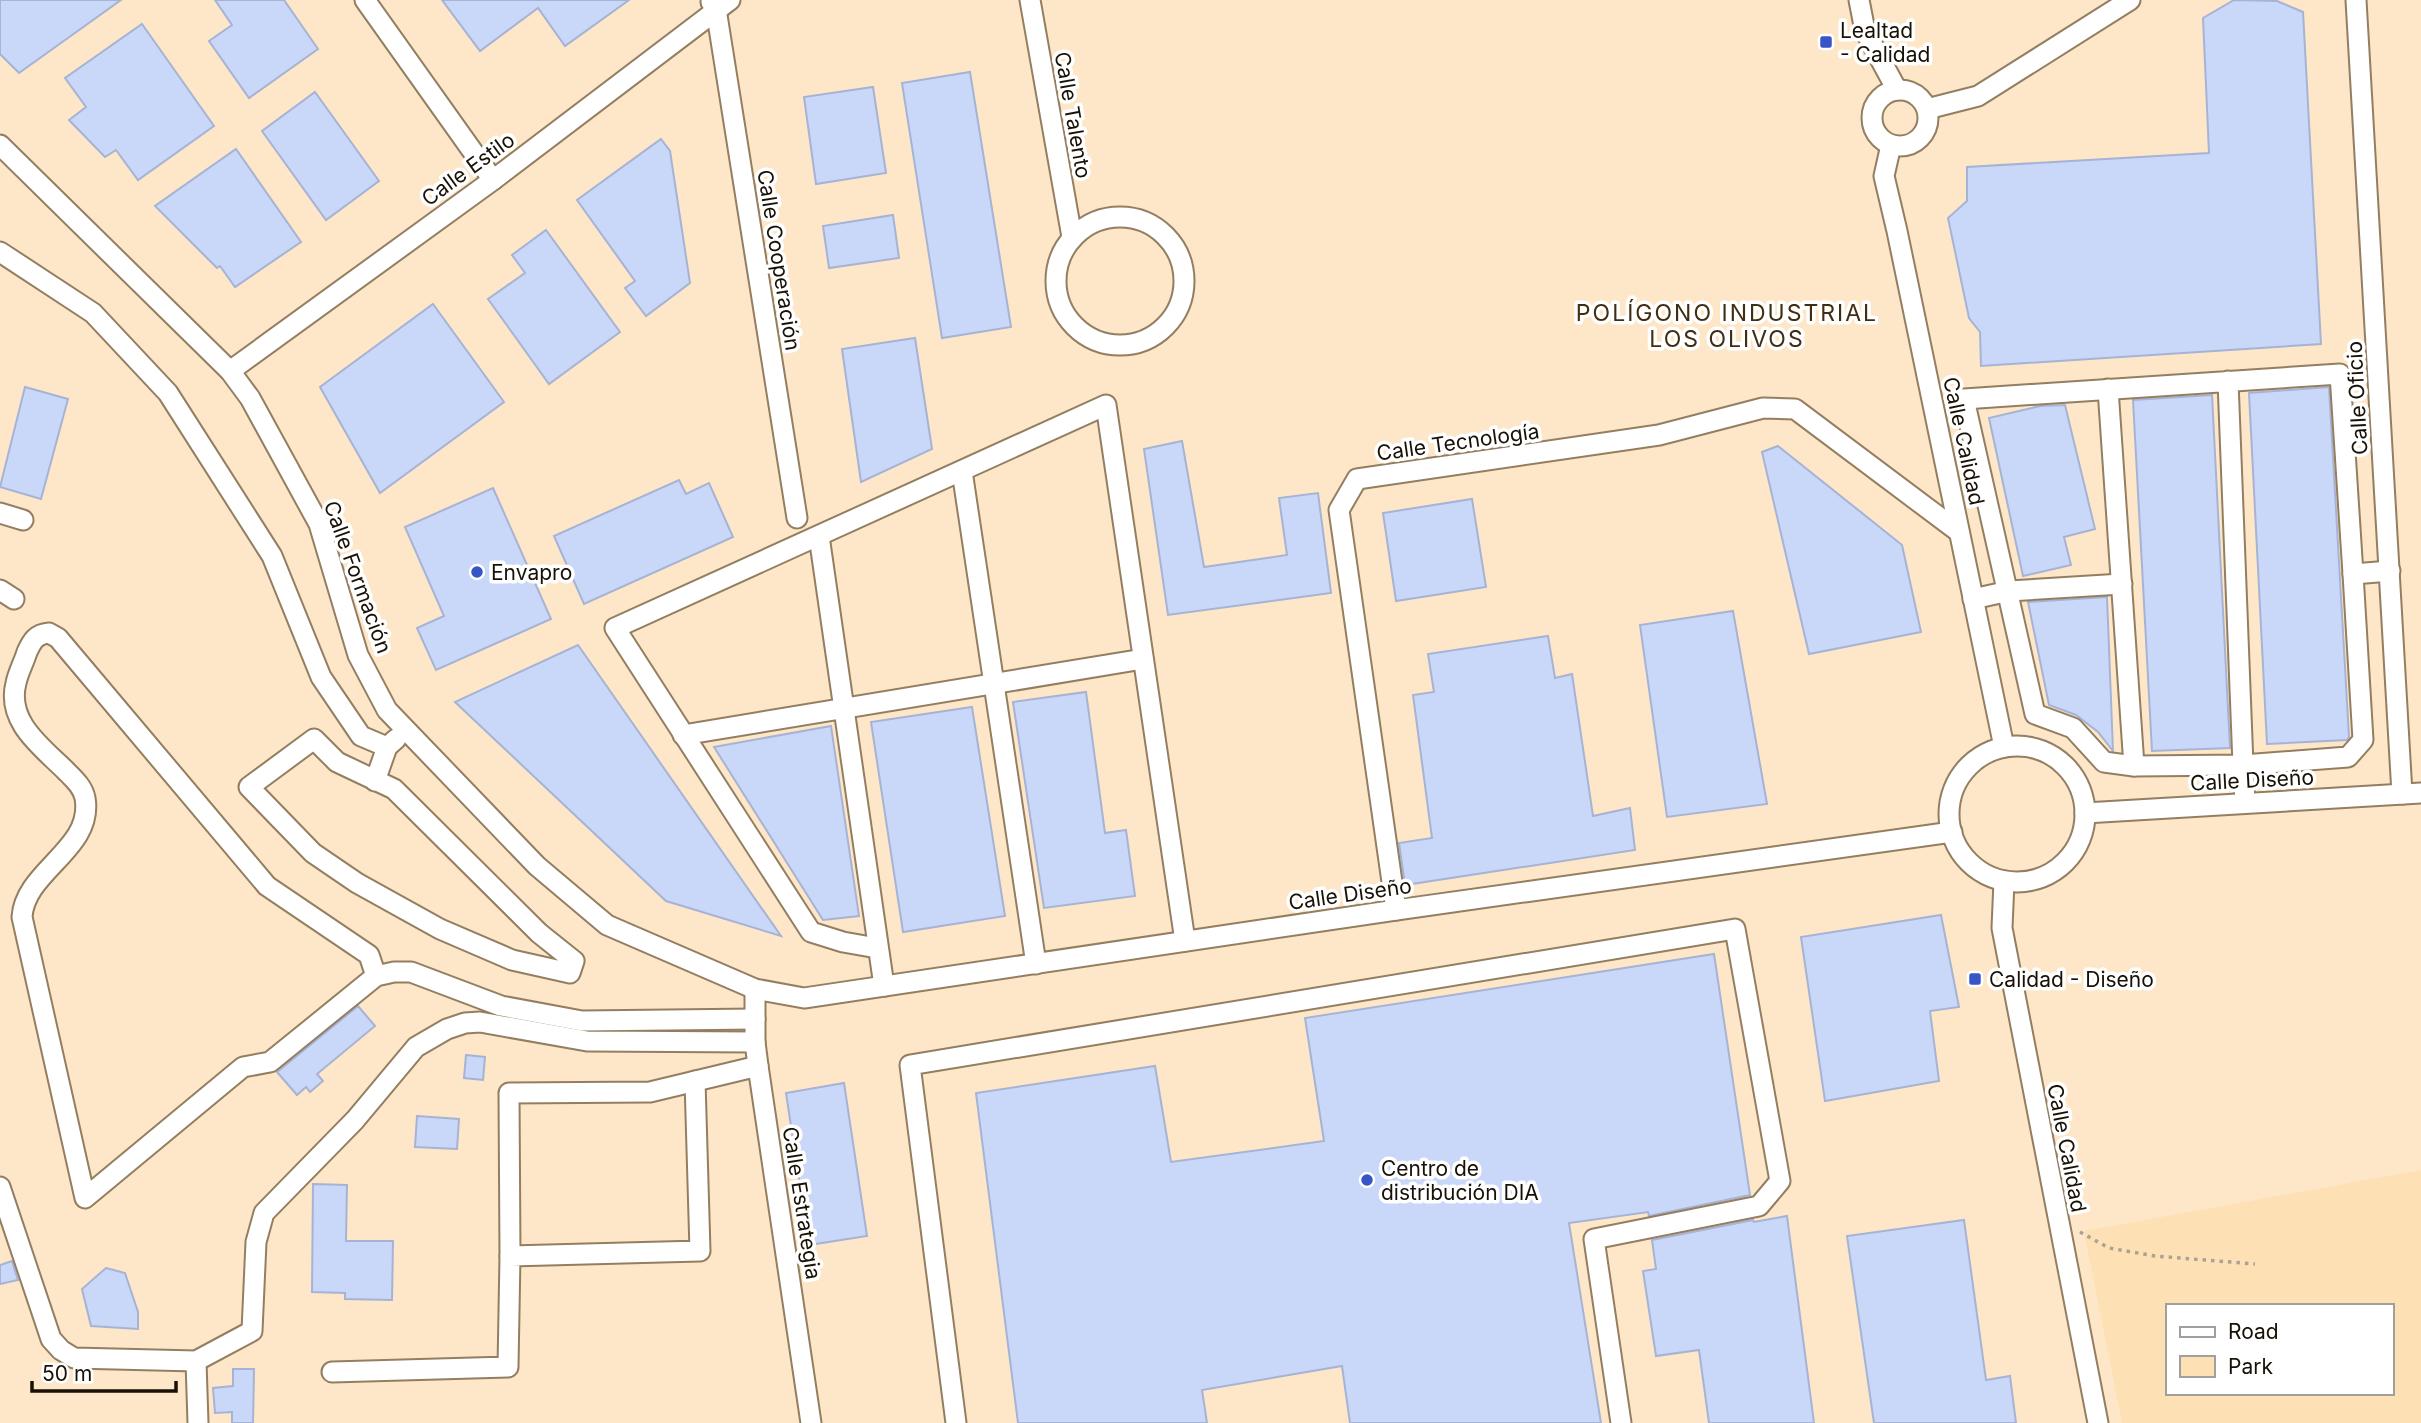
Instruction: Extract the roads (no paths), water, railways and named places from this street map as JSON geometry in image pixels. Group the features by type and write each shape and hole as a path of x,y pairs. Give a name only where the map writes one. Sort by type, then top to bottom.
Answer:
{"street":[{"path":"365,0 494,180"},
{"name":"Calle Talento","path":"1030,0 1072,237"},
{"path":"1859,0 1865,31 1897,90"},
{"path":"1927,109 1978,96 2130,0"},
{"name":"Calle Oficio","path":"2356,0 2390,571 2412,793"},
{"name":"Calle Estilo","path":"230,371 494,180 718,3"},
{"name":"Calle Cooperación","path":"718,3 797,518"},
{"path":"1897,90 1916,94 1927,109 1926,130 1912,144 1901,147 1891,145 1876,134 1872,115 1880,98 1887,92 1897,90"},
{"name":"Calle Formación","path":"0,145 230,371 250,398 319,524 358,654 387,710 537,866 607,925 755,989"},
{"name":"Calle Calidad","path":"1891,145 1884,177 2004,747"},
{"path":"1126,216 1146,221 1163,232 1175,248 1183,267 1184,287 1179,307 1168,324 1153,336 1134,344 1114,345 1094,340 1077,329 1064,313 1057,294 1055,274 1061,254 1072,237 1087,225 1106,217 1126,216"},
{"path":"0,252 93,313 168,393 272,556 321,677 361,736 387,747"},
{"path":"2340,374 2363,740 2348,757 2243,765 2134,766 2104,762 2073,729 2035,714 1964,399 2108,389 2340,374"},
{"path":"2228,381 2245,803"},
{"path":"2108,389 2134,766"},
{"path":"877,948 843,942 811,932 615,628 1106,405 1185,941"},
{"name":"Calle Tecnología","path":"1396,910 1339,510 1357,479 1659,435 1763,408 1795,409 1959,532"},
{"path":"962,471 1036,964"},
{"path":"0,513 23,520"},
{"path":"818,536 884,986"},
{"path":"2353,574 2390,571"},
{"path":"1973,599 2009,591 2122,584"},
{"path":"376,976 369,955 267,886 58,638 49,633 37,636 31,642 16,683 16,710 24,729 77,782 85,797 84,822 78,835 27,896 22,917 85,1198 243,1067 270,1062 376,976 411,972 501,1006 582,1021 755,1019"},
{"path":"684,735 1143,659"},
{"path":"375,781 387,747 407,730"},
{"path":"314,739 337,762 375,781 394,789 539,933 574,961 570,973 512,960 440,929 356,883 313,853 249,787 314,739"},
{"path":"2023,746 2043,751 2060,761 2074,775 2082,793 2085,813 2083,833 2074,852 2061,867 2044,877 2024,882 2004,881 1986,875 1971,864 1959,849 1952,832 1950,810 1954,788 1966,769 1983,755 2004,747 2023,746"},
{"name":"Calle Diseño","path":"2085,813 2412,793"},
{"name":"Calle Diseño","path":"755,989 804,998 1396,910 1952,832"},
{"name":"Calle Calidad","path":"2004,881 2002,928 2098,1423"},
{"path":"956,1423 910,1065 1735,929 1780,1181 1759,1206 1594,1239 1621,1423"},
{"name":"Calle Estrategia","path":"755,989 758,1066 811,1423"},
{"path":"0,1187 51,1339 61,1350 74,1358 196,1361 252,1331 256,1241 264,1213 355,1120 416,1047 447,1029 465,1023 480,1022 587,1041 755,1042"},
{"path":"332,1372 508,1367 509,1093 650,1092 758,1066"},
{"path":"510,1256 700,1251 695,1081"},
{"path":"196,1361 198,1423"}],"place":[{"name":"Lealtad - Calidad","path":"1826,42"},
{"name":"Envapro","path":"477,572"},
{"name":"Calidad - Diseño","path":"1975,979"},
{"name":"Centro de distribución DIA","path":"1367,1180"}],"district":[{"name":"POLÍGONO INDUSTRIAL LOS OLIVOS","path":"1727,326"}]}
